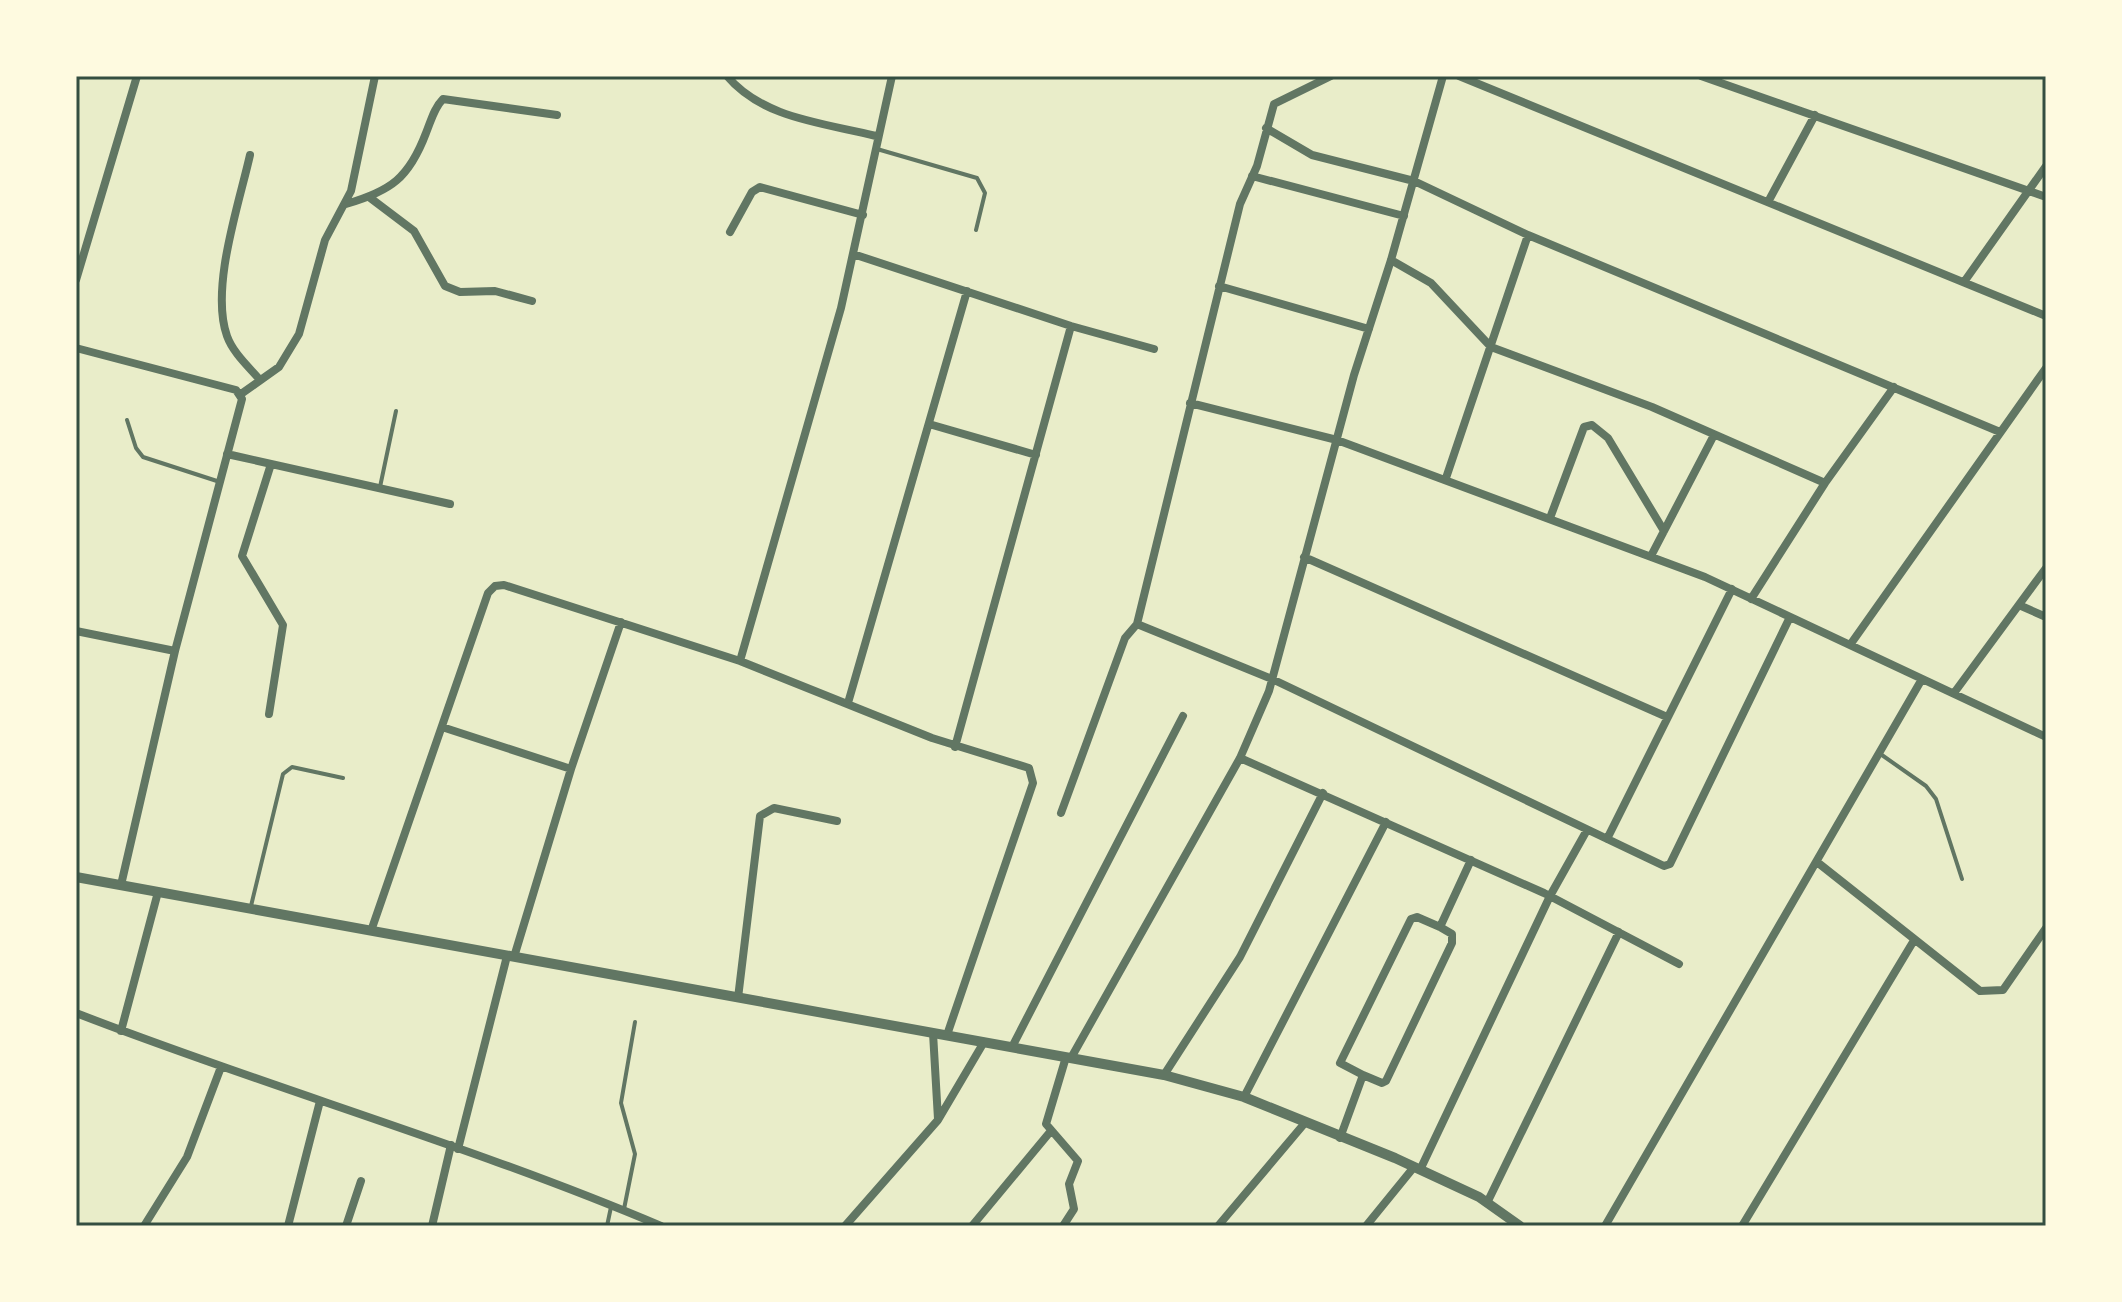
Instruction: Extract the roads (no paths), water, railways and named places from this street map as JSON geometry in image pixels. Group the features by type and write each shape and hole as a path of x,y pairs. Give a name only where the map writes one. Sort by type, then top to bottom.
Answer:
{"street":[{"path":"76,280 137,76"},
{"path":"121,885 175,651 241,394 279,367 299,334 325,240 346,204 375,76"},
{"path":"727,76 737,88 763,105 876,136"},
{"path":"740,661 853,254 877,149 876,136 892,76"},
{"path":"1061,813 1125,638 1137,624 1240,204 1274,104 1331,76"},
{"path":"1063,1226 1074,1209 1069,1186 1078,1161 1050,1132 1046,1120 1068,1057 1240,758 1272,679 1337,440 1443,76"},
{"path":"1459,76 2046,316"},
{"path":"1701,76 2046,197"},
{"path":"346,204 389,189 406,172 420,150 435,110 443,99 557,115"},
{"path":"1768,202 1815,115"},
{"path":"1266,128 1312,155 1414,181 1528,235 2000,432"},
{"path":"250,155 223,279 222,307 233,348 260,380"},
{"path":"1964,282 2046,166"},
{"path":"1252,176 1404,216"},
{"path":"730,232 752,192 760,187 863,215"},
{"path":"369,197 414,231 445,286 460,292 495,291 532,301"},
{"path":"1446,478 1528,235"},
{"path":"853,254 1071,326 1154,349"},
{"path":"1391,260 1431,283 1491,347 1714,435 1825,483"},
{"path":"1219,286 1369,329"},
{"path":"848,703 967,291"},
{"path":"955,747 1071,326"},
{"path":"76,348 241,394"},
{"path":"1850,645 2046,368"},
{"path":"1751,599 1825,483 1894,387"},
{"path":"1190,403 1337,440 1651,556 1732,589 2046,737"},
{"path":"929,424 1036,455"},
{"path":"1550,518 1584,427 1592,425 1608,438 1664,531"},
{"path":"1651,556 1714,435"},
{"path":"227,454 450,504"},
{"path":"269,714 283,625 242,556 271,464"},
{"path":"1304,557 1667,717"},
{"path":"1954,693 2046,568"},
{"path":"371,931 488,593 495,586 515,587 740,661 955,747 1023,764 1033,773 1034,779 947,1035"},
{"path":"1607,839 1732,589"},
{"path":"2019,605 2046,617"},
{"path":"1137,624 1272,679 1664,866 1670,864 1790,617"},
{"path":"432,1226 510,956 621,622"},
{"path":"76,631 175,651"},
{"path":"1605,1226 1922,679"},
{"path":"1012,1047 1183,716"},
{"path":"442,727 571,769"},
{"path":"1240,758 1550,896 1679,964"},
{"path":"1164,1075 1240,957 1323,793"},
{"path":"738,998 760,816 774,808 837,821"},
{"path":"1244,1097 1386,822"},
{"path":"1366,1226 1417,1169 1550,896 1587,830"},
{"path":"1440,927 1471,860"},
{"path":"1817,862 1913,942 1980,991 1994,993 2003,990 2046,928"},
{"path":"76,877 1164,1075 1244,1097 1417,1169 1487,1203 1520,1226"},
{"path":"121,1031 158,892"},
{"path":"1417,917 1452,934 1453,940 1386,1081 1382,1083 1363,1075 1340,1063 1411,919 1417,917"},
{"path":"1487,1203 1619,932"},
{"path":"1742,1226 1913,942"},
{"path":"76,1013 221,1067 454,1147 661,1226"},
{"path":"933,1033 938,1120"},
{"path":"845,1226 938,1120 984,1042"},
{"path":"144,1226 187,1157 221,1067"},
{"path":"1340,1138 1363,1075"},
{"path":"288,1226 320,1101"},
{"path":"1218,1226 1304,1124"},
{"path":"972,1226 1050,1132"},
{"path":"346,1226 361,1181"}],"lane":[{"path":"877,149 977,178 985,193 976,230"},
{"path":"380,487 396,411"},
{"path":"127,420 136,448 143,457 220,482"},
{"path":"1879,753 1926,786 1936,799 1962,879"},
{"path":"251,909 283,774 292,767 343,778"},
{"path":"624,1211 635,1154 622,1096 635,1022"},
{"path":"607,1226 611,1207"}]}
